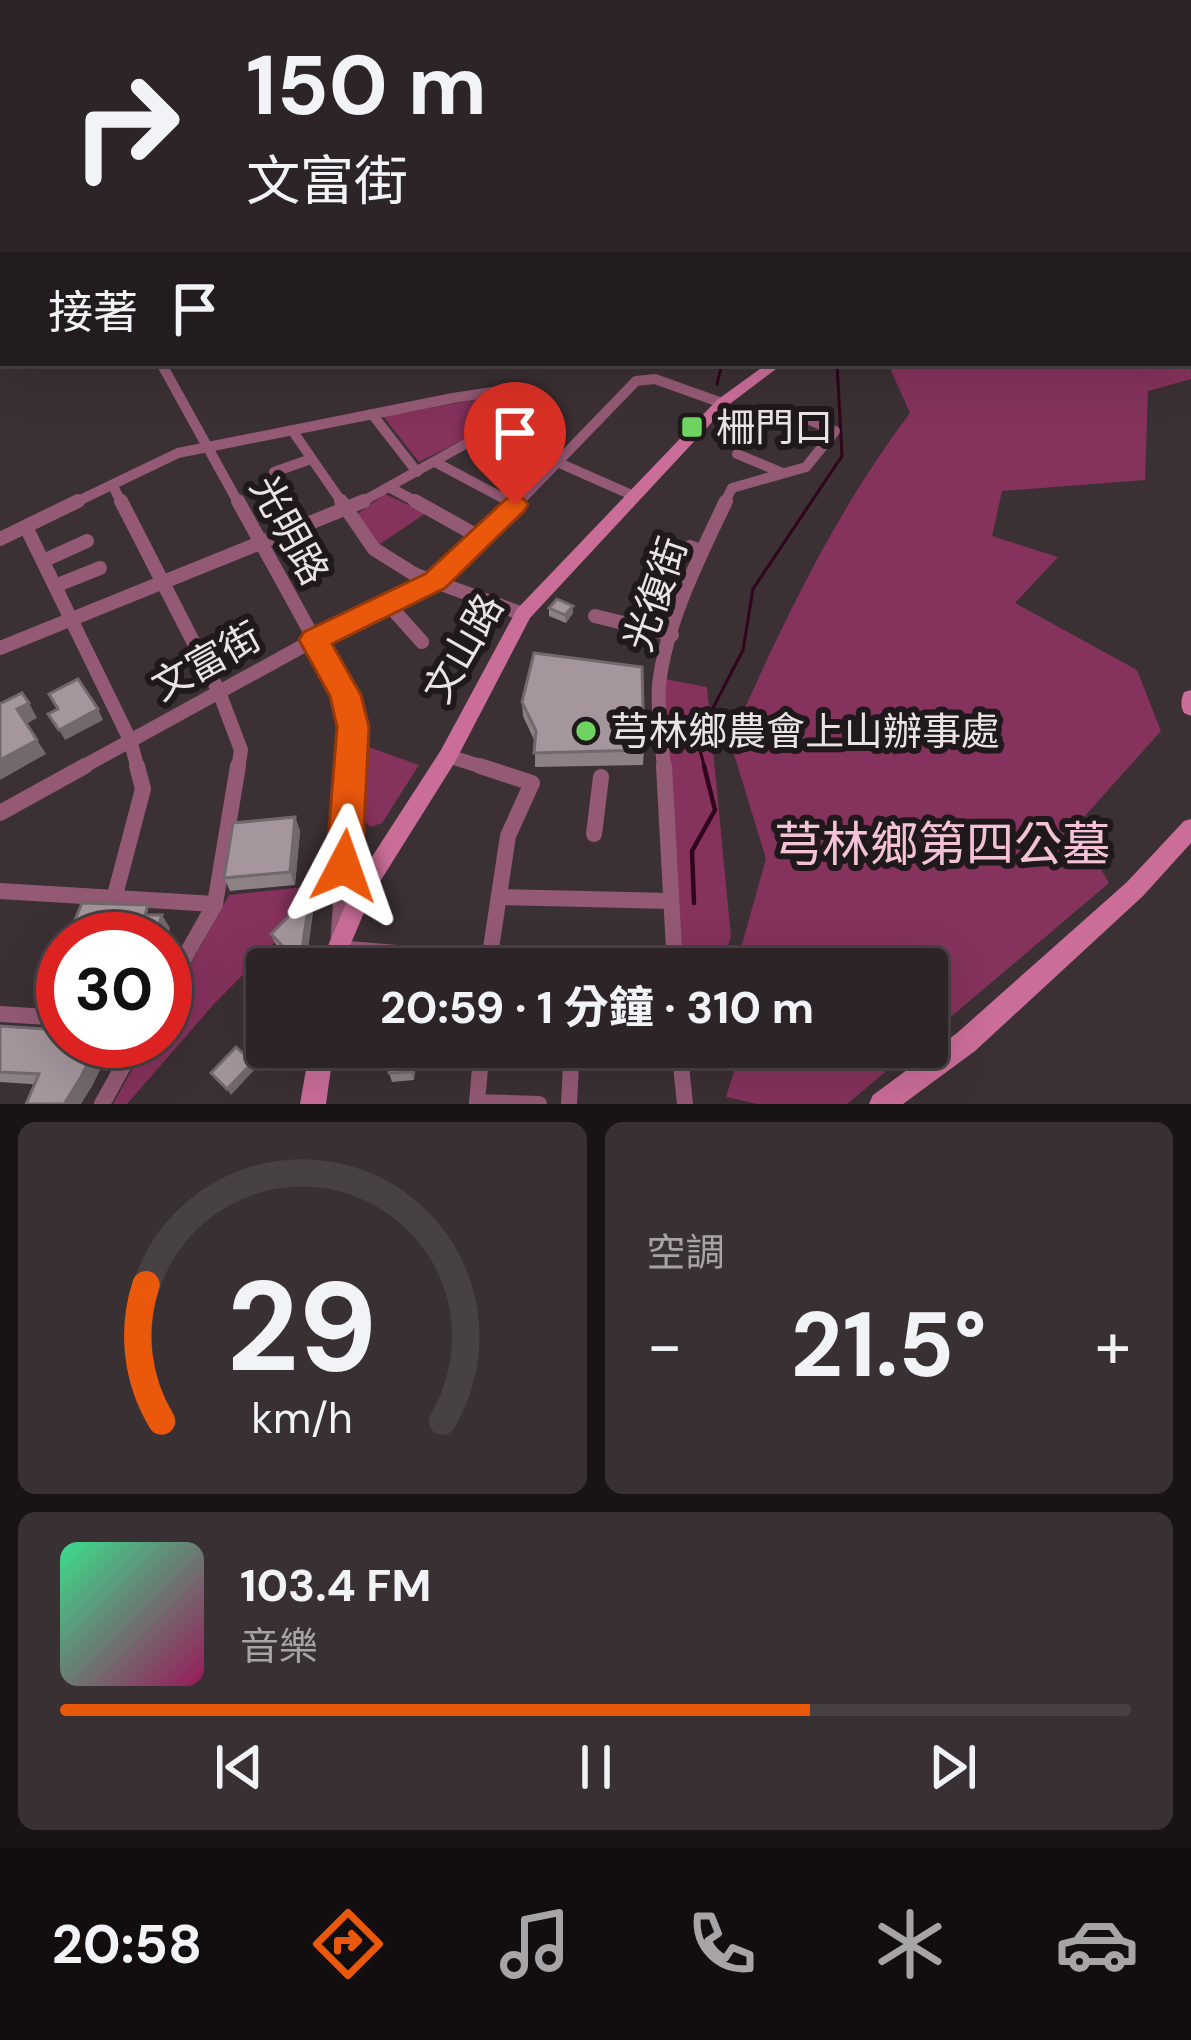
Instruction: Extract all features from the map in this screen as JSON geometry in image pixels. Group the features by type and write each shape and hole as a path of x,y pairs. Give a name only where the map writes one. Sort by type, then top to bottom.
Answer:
{"main road":[{"name":"文山路","path":"340,948 363,890 448,756 523,614 722,404 773,366"},
{"path":"1191,697 1191,708"},
{"path":"882,1104 966,1042 1135,889 1191,828"},
{"path":"313,1104 319,1068"}],"street":[{"name":"光明路","path":"162,366 345,695 353,727 337,948"},
{"name":"文富街","path":"0,813 314,640 435,581 644,378 722,404"},
{"path":"0,539 178,453 453,398 519,388 532,391 489,432 345,510 68,614 0,648"},
{"name":"光復街","path":"673,948 659,687 672,634 702,552 732,488 806,467 835,431 791,412"},
{"path":"372,414 417,472"},
{"path":"292,430 374,549 435,581 523,614"},
{"path":"489,432 634,496"},
{"path":"737,454 784,473"},
{"path":"274,472 311,459"},
{"path":"435,462 515,505"},
{"path":"113,486 219,692 241,750 215,904 192,944"},
{"path":"389,487 481,538"},
{"path":"26,527 130,740 143,789 114,898"},
{"path":"43,561 87,542"},
{"path":"650,591 690,547 702,552"},
{"path":"55,586 100,568"},
{"path":"388,604 422,642"},
{"path":"595,616 672,634"},
{"path":"448,756 532,783 508,836 491,948"},
{"path":"594,834 601,777"},
{"path":"0,891 215,904"},
{"path":"499,897 671,902"},
{"path":"0,1014 36,1016"},
{"path":"102,1104 122,1068"},
{"path":"480,1068 477,1102 539,1104"},
{"path":"569,1104 571,1068"},
{"path":"682,1068 685,1104"}],"green space":[{"name":"芎林鄉第四公墓","path":"889,366 1191,366 1191,379 1148,391 1145,480 1002,491 992,536 1058,557 1015,603 1137,670 1161,731 1076,826 1109,883 948,1019 948,948 741,948 766,859 730,741 789,613 910,413"},
{"path":"521,392 480,431 419,462 383,416"},
{"path":"385,494 426,513 377,546 356,515"},
{"path":"665,679 707,687 731,937 727,948 676,948"},
{"path":"363,745 419,765 382,823 370,827 362,817"},
{"path":"332,884 269,948 246,948 246,971 192,1029 192,962 229,895"},
{"path":"133,1068 158,1068 127,1104 113,1104"},
{"path":"735,1068 890,1068 847,1104 757,1104 726,1097"}],"building":[{"path":"557,599 573,606 565,615 549,608"},
{"name":"芎林鄉農會上山辦事處","path":"534,653 642,667 644,750 534,753 536,731 522,702"},
{"path":"78,679 98,709 59,730 48,714 58,709 49,694"},
{"path":"22,693 29,703 17,709 37,740 0,760 0,704"},
{"path":"295,817 290,872 224,878 233,823"},
{"path":"310,895 302,948 285,948 271,934"},
{"path":"82,903 148,905 146,912 78,912"},
{"path":"0,1026 36,1028 36,1068 86,1068 64,1104 26,1104 39,1074 0,1072"},
{"path":"236,1047 246,1056 247,1068 227,1089 211,1073"},
{"path":"390,1068 411,1068 411,1072 389,1073"}],"waterway":[{"path":"717,384 721,366"},
{"path":"705,769 697,739 743,650 753,589 842,456 837,366"},
{"path":"694,903 692,851 715,810 704,766"}],"place":[{"name":"柵門口","path":"692,427"},
{"name":"芎林鄉農會上山辦事處","path":"586,731"}],"route":[{"path":"344,866 353,727 345,695 314,640 435,581 515,505"}]}
